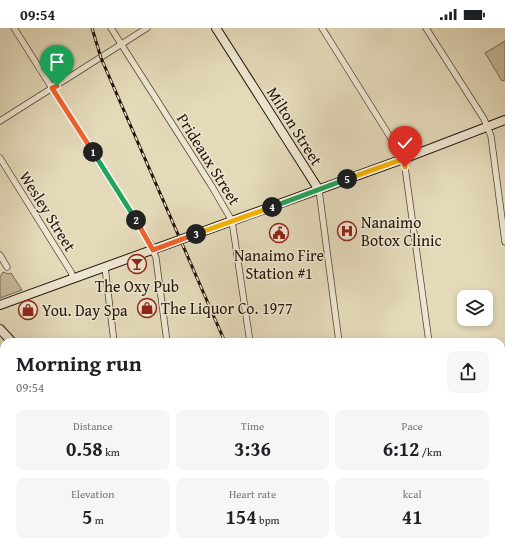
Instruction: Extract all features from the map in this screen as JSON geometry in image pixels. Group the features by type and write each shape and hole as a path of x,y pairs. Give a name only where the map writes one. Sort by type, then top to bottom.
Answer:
{"street":[{"path":"14,28 132,212 153,250 156,258 166,338"},
{"name":"Prideaux Street","path":"111,28 211,185 232,221 249,338"},
{"path":"0,121 147,28"},
{"name":"Milton Street","path":"216,28 319,190 338,338"},
{"path":"322,28 403,159 428,338"},
{"path":"426,28 484,119 491,136 505,242"},
{"path":"0,305 319,190 488,128 505,120"},
{"name":"Wesley Street","path":"0,158 59,252 74,279"},
{"path":"0,255 7,267"},
{"path":"104,267 114,338"},
{"path":"0,329 8,338"}],"shaded area":[{"path":"505,41 505,80 502,81 485,53"},
{"path":"3,272 8,274 11,273 22,290 0,298 0,277"}],"railway":[{"path":"92,28 101,58 223,338"}],"place":[{"name":"Nanaimo Botox Clinic","path":"347,231"},
{"name":"Nanaimo Fire Station #1","path":"279,233"},
{"name":"The Oxy Pub","path":"137,264"},
{"name":"The Liquor Co. 1977","path":"147,308"},
{"name":"You. Day Spa","path":"28,310"}],"route":[{"path":"57,86 52,88 132,212 153,250 403,159 405,167"}]}
